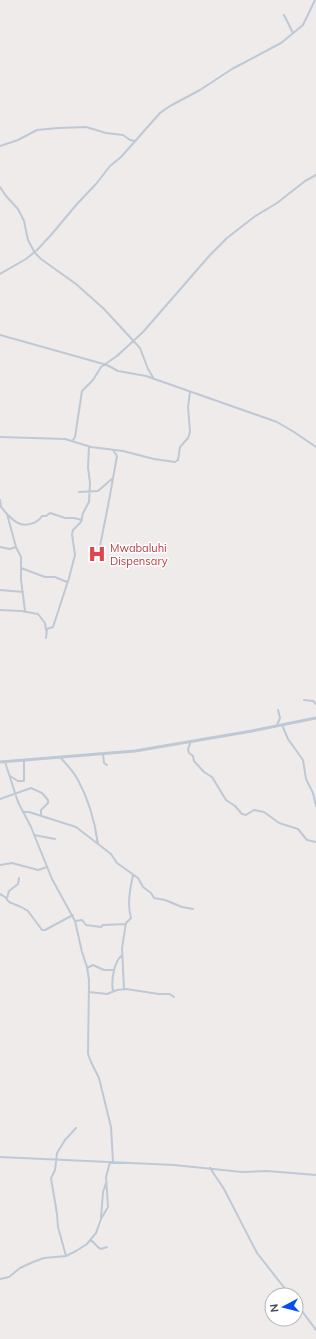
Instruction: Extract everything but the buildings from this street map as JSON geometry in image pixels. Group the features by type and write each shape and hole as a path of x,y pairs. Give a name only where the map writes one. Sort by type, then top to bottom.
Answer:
{"street":[{"path":"0,274 19,264 35,253 110,166 160,113 200,90 232,69 276,46 306,21 315,0"},
{"path":"284,15 293,33"},
{"path":"0,146 18,140 37,130 86,127 106,133 123,135 130,140 135,141"},
{"path":"72,441 75,437 82,391 93,380 101,367 114,359 134,341 156,318 210,255 227,238 254,217 277,203 316,174"},
{"path":"0,187 18,209 24,221 28,240 35,253 80,287 104,309 141,350 149,371 154,379"},
{"path":"0,335 118,370 154,379 277,422 316,447"},
{"path":"0,437 29,439 56,438 72,441 89,447 113,450 173,462 178,458 180,447 188,438 190,432 188,407 190,392"},
{"path":"46,631 47,628 54,626 75,553 72,532 82,520 89,502 89,447"},
{"path":"99,551 117,456 113,450"},
{"path":"79,492 100,490 114,477"},
{"path":"0,500 1,507 7,514 16,522 22,524 36,522 40,520 42,516 46,516 50,513 65,518 82,520"},
{"path":"7,514 16,548 22,557 21,568 25,611"},
{"path":"0,547 9,549 16,548"},
{"path":"21,568 45,577 55,577 67,582"},
{"path":"0,590 23,592"},
{"path":"0,610 25,611 39,615 45,623 46,638"},
{"path":"304,700 312,700 316,704"},
{"path":"276,726 280,720 278,710"},
{"path":"0,762 135,751 316,718"},
{"path":"282,725 288,739 303,760 306,779 313,793 316,806"},
{"path":"191,741 188,750 189,753 193,756 194,760 204,772 212,777 226,800 242,814 246,815 254,810 264,812 279,823 298,829 307,840 316,842"},
{"path":"103,754 104,763 107,765"},
{"path":"61,758 74,774 83,791 94,823 98,844"},
{"path":"10,776 24,781 24,759"},
{"path":"4,761 15,794 47,867 75,921 87,968 89,992 88,1054 99,1078 112,1127 113,1162"},
{"path":"0,799 31,788 36,790 46,796 48,803 41,810 41,816"},
{"path":"23,812 73,826 98,844 110,854 117,863 138,878 154,898 165,900 182,908 192,909"},
{"path":"34,835 55,839"},
{"path":"0,865 14,863 38,870 47,867"},
{"path":"124,989 122,954 126,924 131,918 129,908 133,875"},
{"path":"7,900 9,891 18,884 19,878"},
{"path":"0,894 5,897 8,902 28,911 42,930 73,915"},
{"path":"75,921 82,920 86,925 101,927 103,925 126,924"},
{"path":"113,991 114,970 119,957 122,954"},
{"path":"87,968 93,965 104,970 114,970"},
{"path":"89,992 107,994 124,989 170,994 174,997"},
{"path":"66,1256 58,1227 51,1178 55,1168 57,1153 76,1128"},
{"path":"0,1156 210,1168 242,1172 316,1174"},
{"path":"101,1219 103,1192 110,1162"},
{"path":"210,1168 224,1189 257,1254 284,1287"},
{"path":"0,1279 8,1277 21,1267 32,1262 44,1258 66,1256 82,1248 91,1240 96,1233 101,1219 108,1207 106,1182"},
{"path":"91,1240 101,1249 107,1247"},
{"path":"304,1314 316,1330"}],"place":[{"name":"Mwabaluhi Dispensary","path":"97,554"}]}
